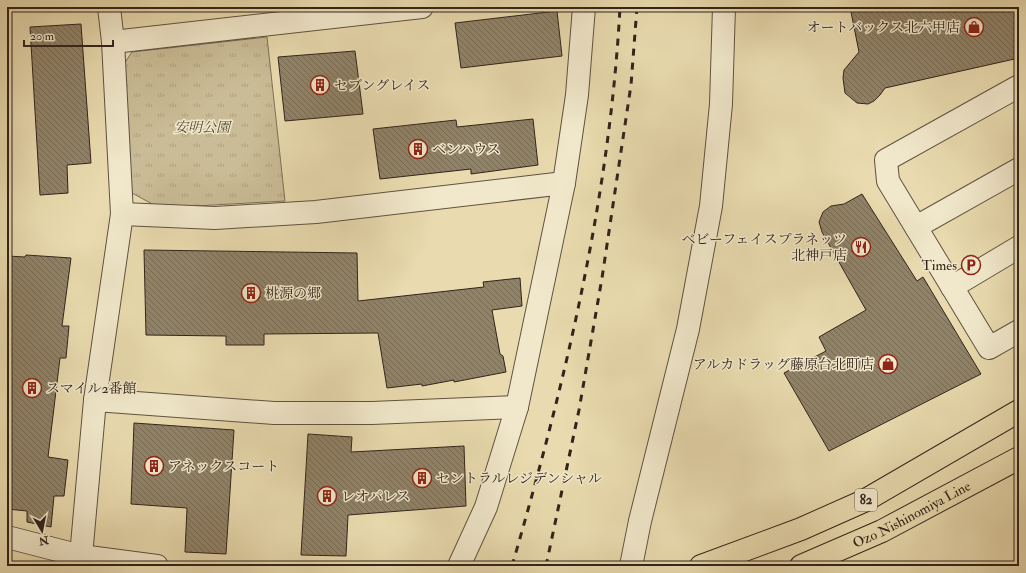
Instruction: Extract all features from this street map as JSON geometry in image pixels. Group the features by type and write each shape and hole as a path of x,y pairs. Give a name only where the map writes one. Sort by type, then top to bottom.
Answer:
{"main road":[{"name":"82","path":"701,566 800,529 864,501 1019,411"},
{"name":"Ozo Nishinomiya Line","path":"801,566 882,531 1019,458"}],"street":[{"path":"81,556 95,400 122,214 113,42 109,7"},
{"path":"113,42 422,7"},
{"path":"459,566 486,507 516,407 564,183 577,95 584,7"},
{"path":"631,566 640,521 688,329 711,206 721,104 724,7"},
{"path":"1019,86 886,160 888,181 989,348 1019,331"},
{"path":"916,227 1019,169"},
{"path":"122,214 215,218 316,212 564,183"},
{"path":"952,287 1019,248"},
{"path":"95,400 274,413 372,413 516,407"},
{"path":"7,537 81,556 157,566"}],"green space":[{"name":"安明公園","path":"267,37 285,201 177,207 154,205 132,193 122,67 132,52"}],"building":[{"path":"850,7 1019,7 1019,58 885,88 874,101 868,104 857,103 845,93 843,78 844,70 859,52"},
{"path":"557,11 562,56 461,68 455,23"},
{"path":"81,24 91,163 67,165 68,193 40,195 30,27"},
{"name":"セブングレイス","path":"355,51 363,114 285,121 278,57"},
{"path":"533,119 538,165 471,174 471,169 380,179 373,129 456,120 457,127"},
{"name":"アルカドラッグ藤原台北町店","path":"862,194 917,281 923,277 981,374 829,451 784,373 826,351 819,337 866,310 822,232 819,222 823,212 831,206 844,204"},
{"name":"桃源の郷","path":"144,250 357,253 358,301 484,287 483,282 520,278 522,306 492,310 500,354 503,356 506,372 454,382 454,380 422,386 422,384 387,388 378,333 264,334 264,345 226,345 226,336 146,335"},
{"path":"26,255 71,258 62,326 69,326 66,358 60,358 48,457 68,460 64,496 54,496 51,527 27,522 27,511 7,509 7,256 25,257"},
{"path":"134,423 234,430 226,554 185,552 187,508 131,504"},
{"path":"308,434 352,437 351,452 464,446 466,506 348,515 346,556 301,555"}],"railway":[{"path":"512,566 550,428 582,289 606,149 615,78 620,7"},
{"path":"546,566 579,410 602,278 631,85 637,7"}],"place":[{"name":"オートバックス北六甲店","path":"974,27"},
{"name":"セブングレイス","path":"320,85"},
{"name":"ベンハウス","path":"418,149"},
{"name":"ベビーフェイスプラネッツ 北神戸店","path":"861,247"},
{"name":"Times","path":"971,265"},
{"name":"桃源の郷","path":"251,293"},
{"name":"アルカドラッグ藤原台北町店","path":"888,364"},
{"name":"スマイル2番館","path":"32,388"},
{"name":"アネックスコート","path":"154,466"},
{"name":"セントラルレジデンシャル","path":"422,478"},
{"name":"レオパレス","path":"327,496"}]}
